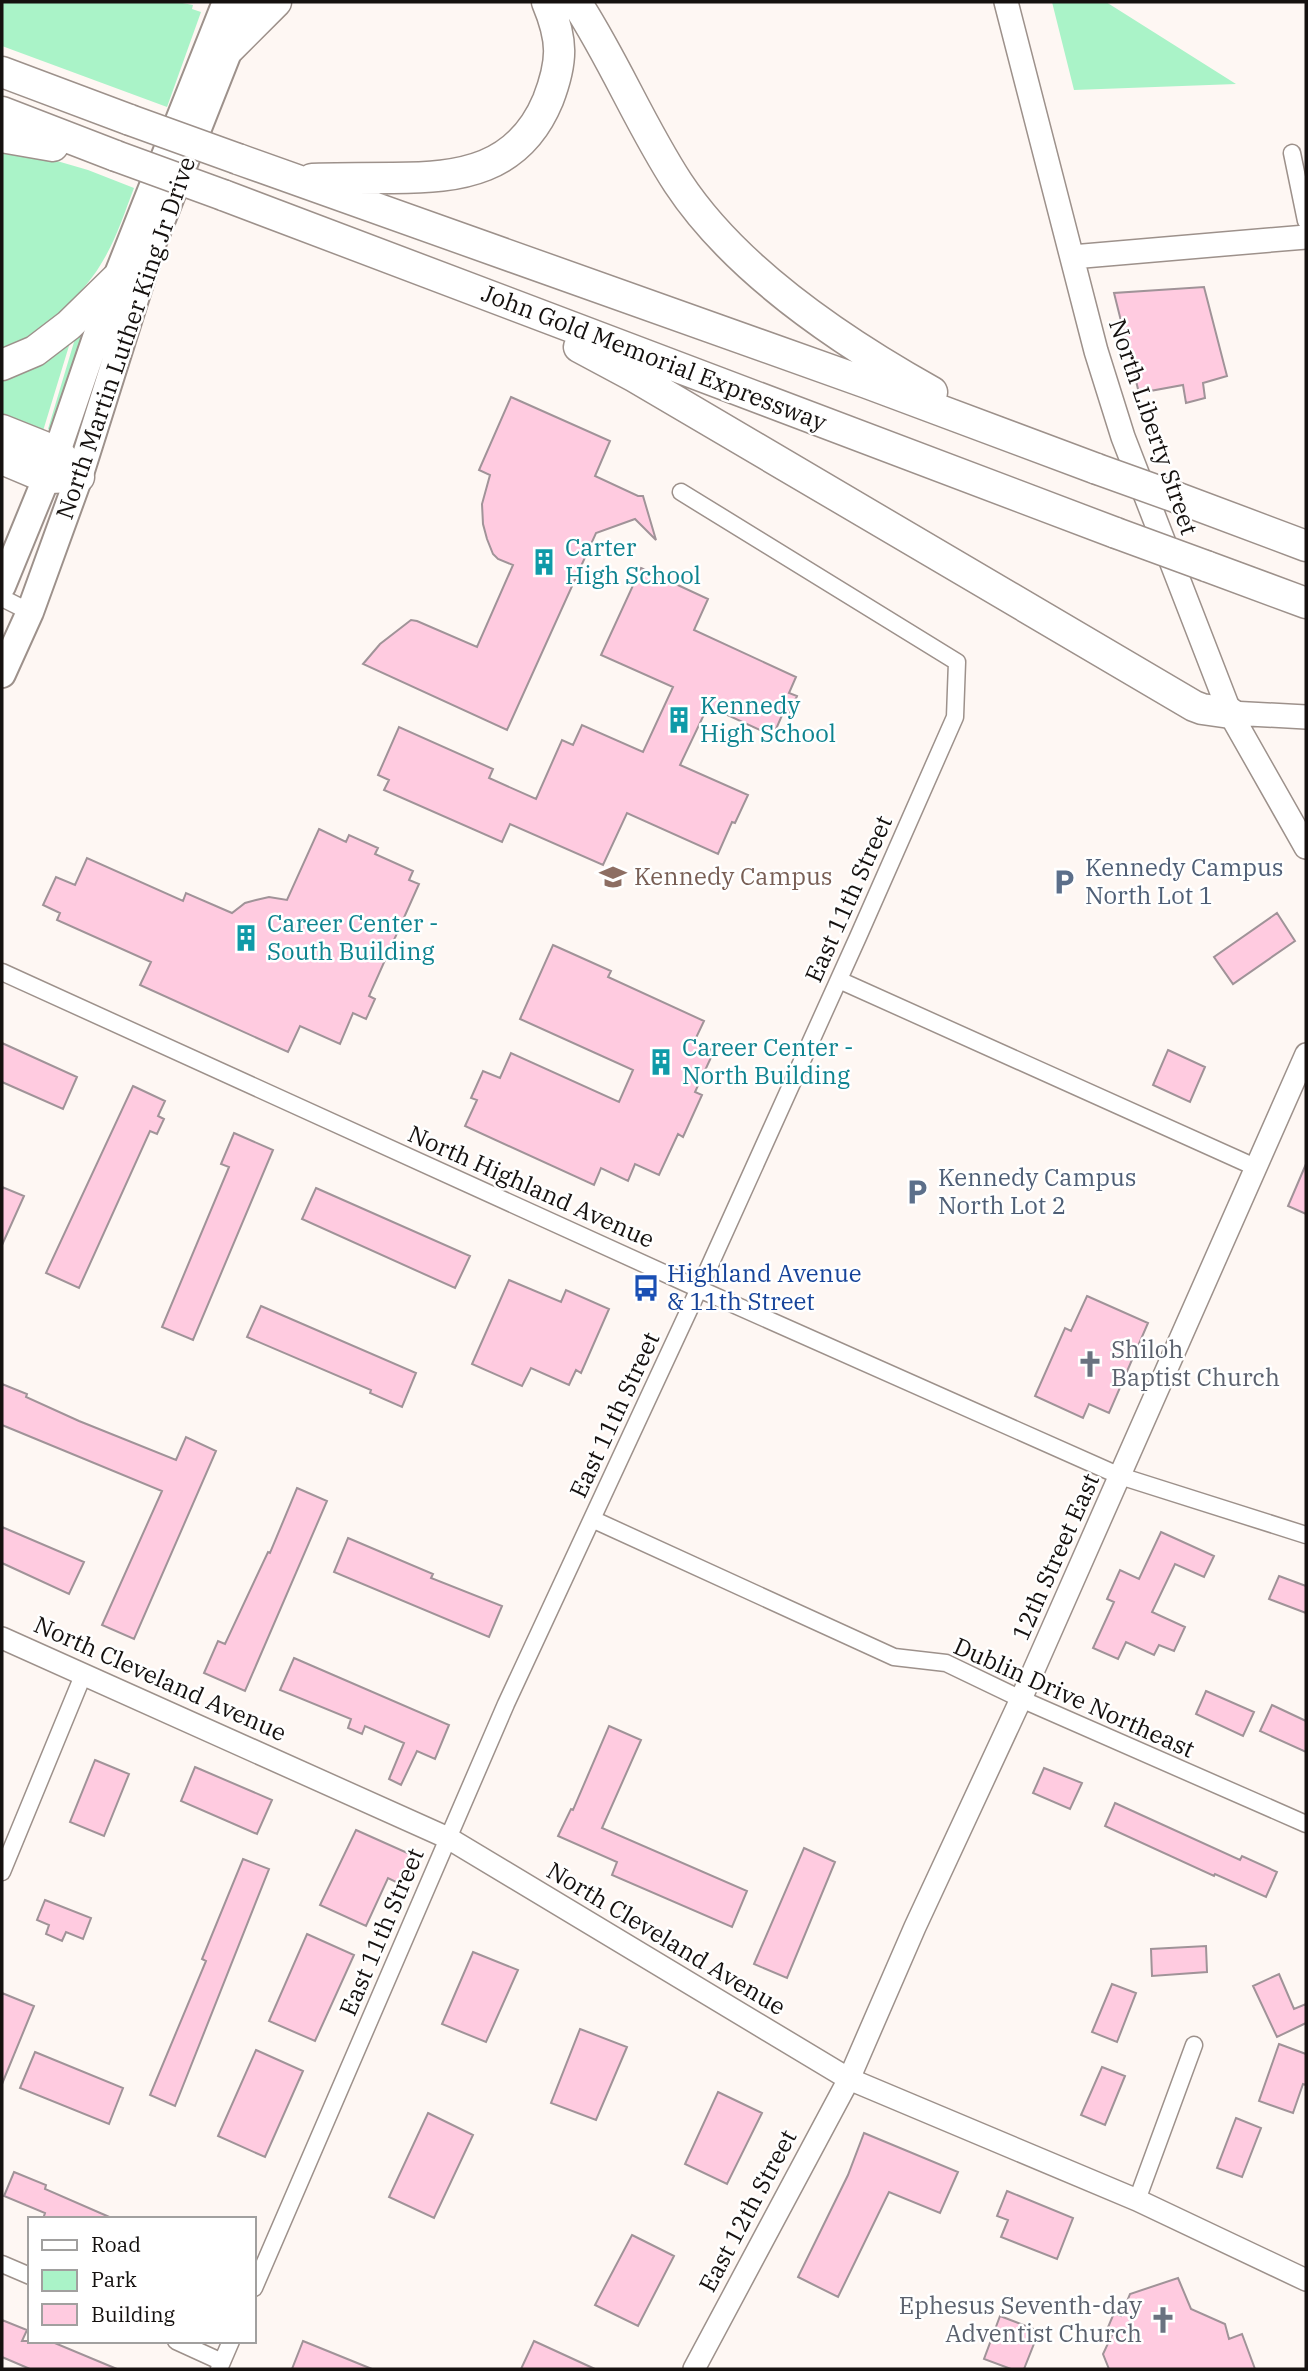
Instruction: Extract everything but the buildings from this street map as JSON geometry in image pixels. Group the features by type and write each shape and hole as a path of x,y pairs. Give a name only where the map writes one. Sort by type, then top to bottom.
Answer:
{"highway":[{"path":"230,48 276,2"},
{"path":"290,179 449,176 477,170 493,163 529,134 543,111 557,77 560,40 547,2"},
{"path":"576,2 678,184 700,213 738,253 778,290 872,357 1018,439"},
{"name":"John Gold Memorial Expressway","path":"2,72 290,179 854,379 1306,546"},
{"name":"John Gold Memorial Expressway","path":"2,112 1306,603"},
{"path":"2,137 116,156"},
{"path":"2,365 35,351 73,323 116,279"},
{"path":"470,289 635,377 1194,706 1230,713"},
{"path":"2,429 52,465 79,477"},
{"path":"2,460 52,465"}],"main road":[{"name":"North Martin Luther King Jr Drive","path":"2,586 52,465 116,279 226,2"},
{"name":"North Martin Luther King Jr Drive","path":"2,674 30,612 79,477 153,242 248,2"},
{"name":"North Liberty Street","path":"1006,2 1096,351 1123,437 1230,713 1306,847"},
{"path":"1072,257 1306,237"},
{"path":"1230,713 1306,717"}],"street":[{"path":"1292,153 1306,221"},
{"name":"East 11th Street","path":"256,2283 506,1704 699,1289 955,717 957,662 681,492"},
{"path":"2,598 30,612"},
{"name":"North Highland Avenue","path":"2,972 699,1289 1120,1476 1306,1535"},
{"path":"839,980 1255,1167"},
{"name":"12th Street East","path":"849,2079 915,1927 1021,1699 1306,1054"},
{"name":"Dublin Drive Northeast","path":"592,1519 894,1657 946,1663 1021,1699 1306,1824"},
{"name":"North Cleveland Avenue","path":"2,1637 448,1838 849,2079 1137,2200 1306,2280"},
{"path":"2,1872 84,1673"},
{"path":"1137,2200 1194,2045"},
{"name":"East 12th Street","path":"694,2369 849,2079"},
{"path":"2,2264 28,2275"},
{"path":"180,2343 220,2365 230,2343"}],"green space":[{"path":"2,2 177,2 193,5 192,9 201,12 167,107 2,46"},
{"path":"1052,2 1106,2 1236,84 1074,90"},
{"path":"2,145 88,170 134,188 119,227 97,271 59,314 60,319 2,355"},
{"path":"86,330 54,431 48,429 77,332"},
{"path":"72,336 43,431 2,420 2,377"}],"place":[{"name":"Carter High School","path":"544,562"},
{"name":"Kennedy High School","path":"679,720"},
{"name":"Kennedy Campus","path":"613,877"},
{"name":"Kennedy Campus North Lot 1","path":"1064,882"},
{"name":"Career Center - South Building","path":"246,938"},
{"name":"Career Center - North Building","path":"661,1062"},
{"name":"Kennedy Campus North Lot 2","path":"917,1192"},
{"name":"Highland Avenue & 11th Street","path":"646,1288"},
{"name":"Shiloh Baptist Church","path":"1090,1364"},
{"name":"Ephesus Seventh-day Adventist Church","path":"1163,2320"}]}
